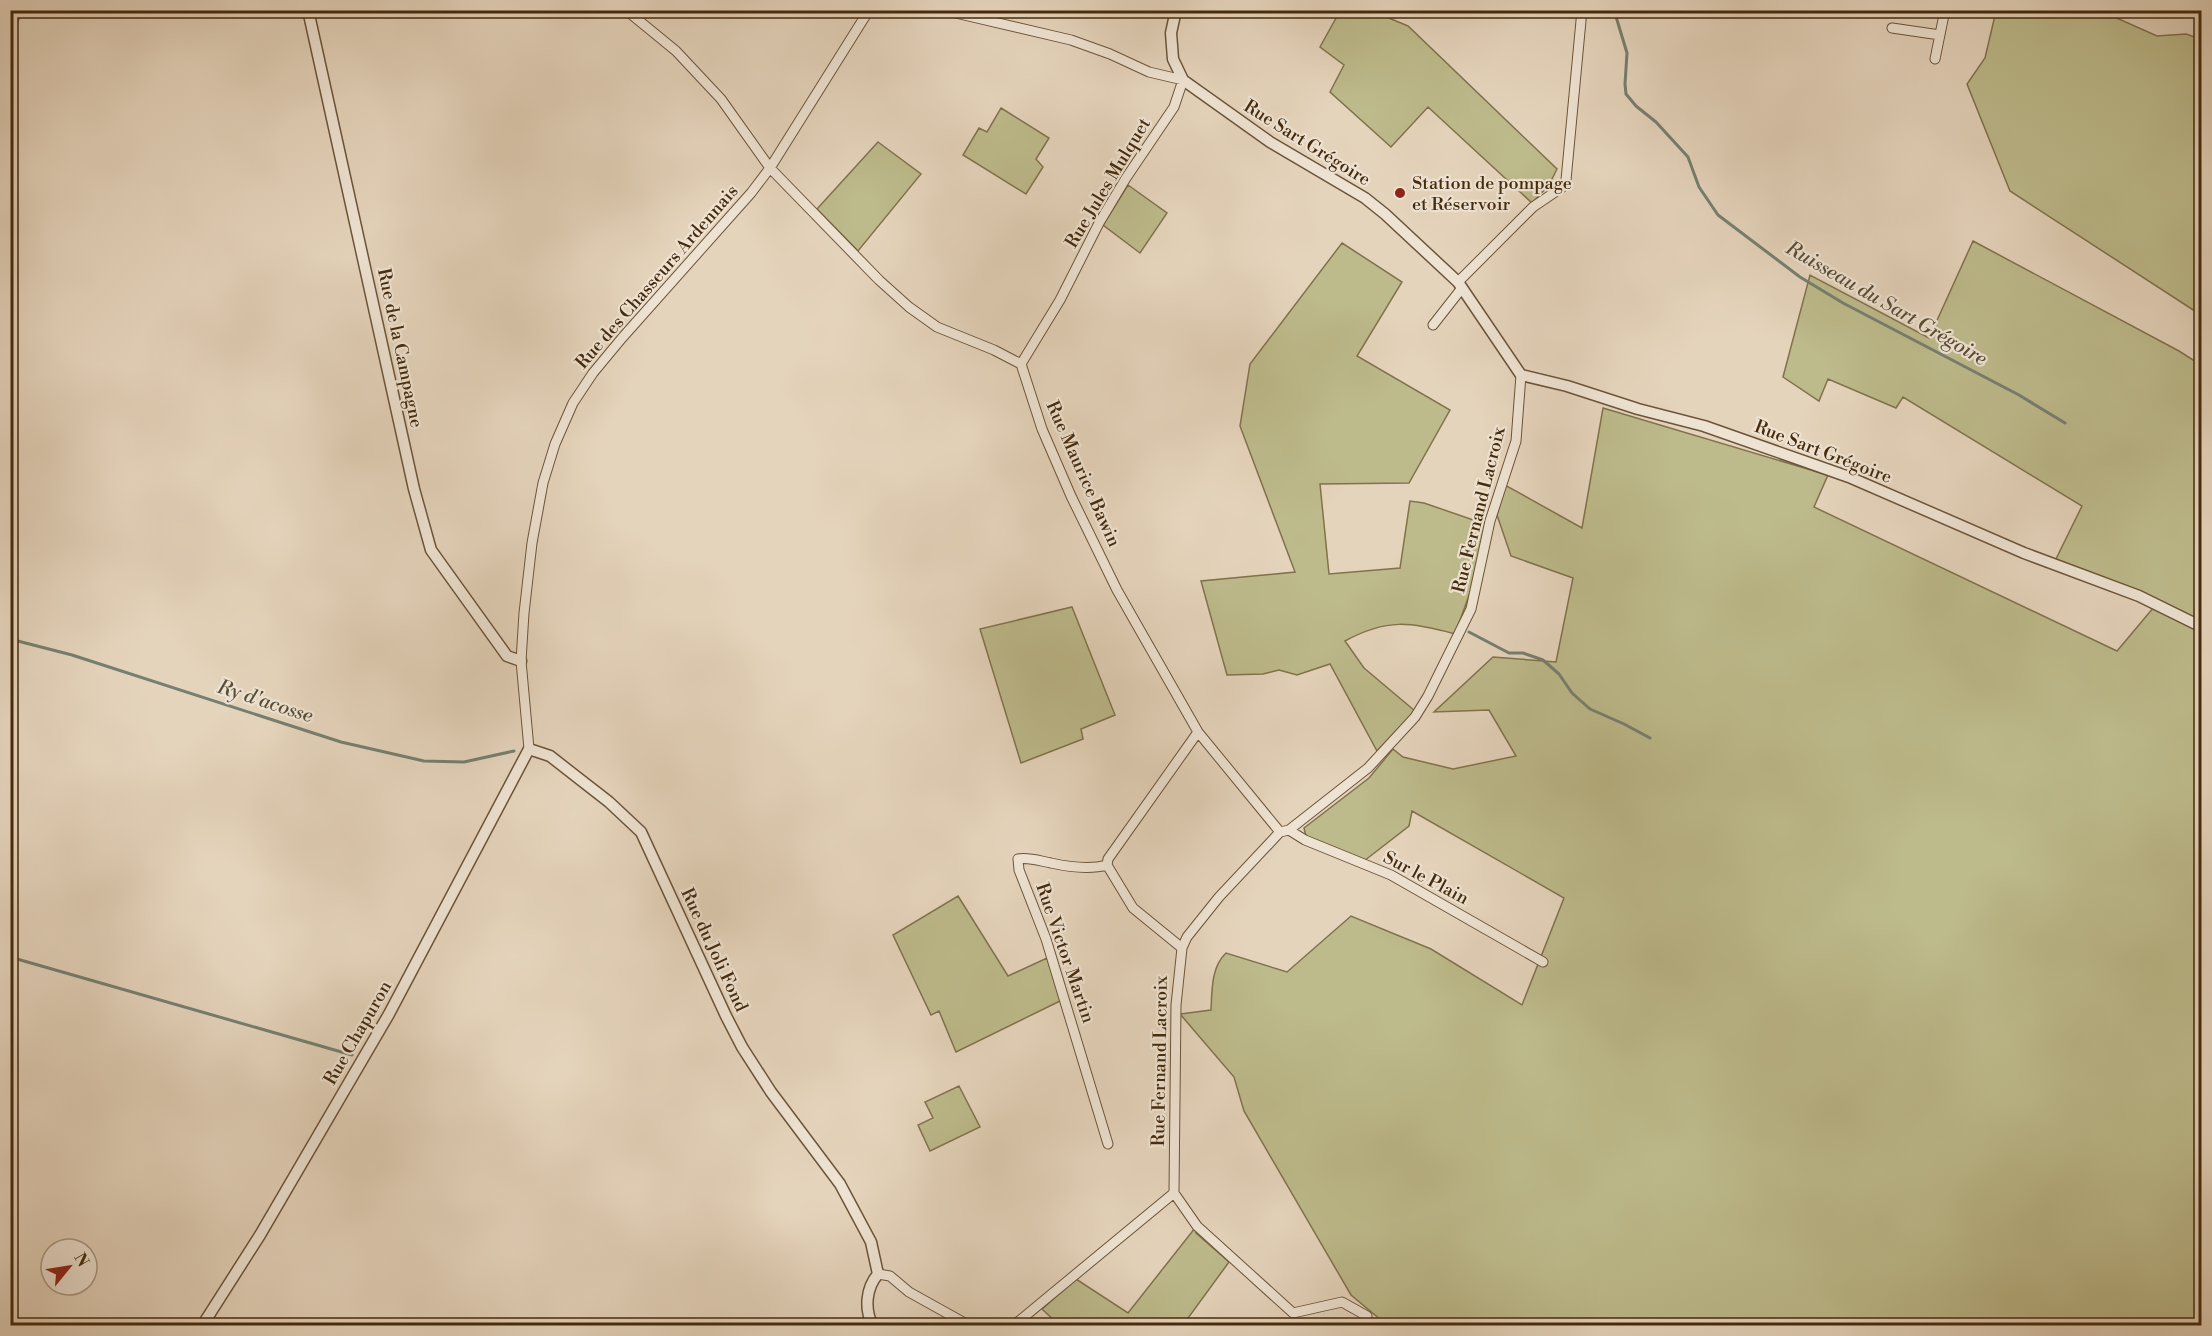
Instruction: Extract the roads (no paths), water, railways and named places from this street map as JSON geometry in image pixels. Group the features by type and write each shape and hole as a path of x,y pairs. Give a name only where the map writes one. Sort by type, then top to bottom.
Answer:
{"street":[{"name":"Rue de la Campagne","path":"308,10 414,489 431,550 507,656 521,661"},
{"path":"626,10 676,51 721,99 770,168 879,280 909,307 937,327 994,350 1021,364"},
{"name":"Rue des Chasseurs Ardennais","path":"521,661 531,555 543,483 555,444 573,403 593,373 622,338 751,193 770,168 869,10"},
{"path":"943,10 1071,40 1110,54 1149,72 1183,80"},
{"path":"1176,10 1172,33 1173,59 1183,80"},
{"path":"1433,325 1460,285 1533,207 1563,186 1566,180 1582,10"},
{"path":"1935,59 1945,10"},
{"path":"10,26 17,13"},
{"path":"1892,28 1940,34"},
{"name":"Rue Sart Grégoire","path":"1183,80 1270,142 1365,198 1385,214 1460,285 1521,375 1704,426 1850,477 2024,553 2139,596 2202,627"},
{"name":"Rue Jules Mulquet","path":"1021,364 1060,300 1099,223 1174,107 1183,80"},
{"name":"Rue Maurice Bawin","path":"1021,364 1042,429 1071,496 1117,590 1198,732 1284,831"},
{"name":"Rue Fernand Lacroix","path":"1174,1193 1176,1005 1182,948 1187,937 1219,897 1284,831 1368,768 1415,717 1428,696 1471,609 1490,521 1516,441 1521,375"},
{"path":"521,661 529,749"},
{"path":"1182,948 1133,908 1107,865 1115,847 1198,732"},
{"name":"Rue du Joli Fond","path":"529,749 550,756 609,802 641,832 742,1047 771,1092 840,1184 872,1242 878,1274"},
{"name":"Rue Chapuron","path":"202,1326 260,1235 389,1014 529,749"},
{"name":"Sur le Plain","path":"1284,831 1391,875 1543,962"},
{"name":"Rue Victor Martin","path":"1107,865 1064,866 1026,858 1018,859 1019,870 1046,939 1108,1144"},
{"path":"1013,1326 1174,1193 1197,1226 1293,1313 1342,1302 1367,1316"},
{"path":"873,1326 869,1318 868,1294 871,1282 878,1274 890,1276 909,1292 970,1326"}],"waterway":[{"name":"Ruisseau du Sart Grégoire","path":"1614,10 1627,53 1626,94 1688,157 1699,187 1718,215 1800,277 1843,303 2019,395 2065,423"},
{"path":"1469,632 1509,653 1523,653 1543,660 1559,674 1572,693 1590,709 1650,738"},
{"name":"Ry d'acosse","path":"10,639 72,655 341,742 424,761 464,762 514,751"},
{"path":"10,957 352,1055"}],"place":[{"name":"Station de pompage et Réservoir","path":"1400,193"}]}
